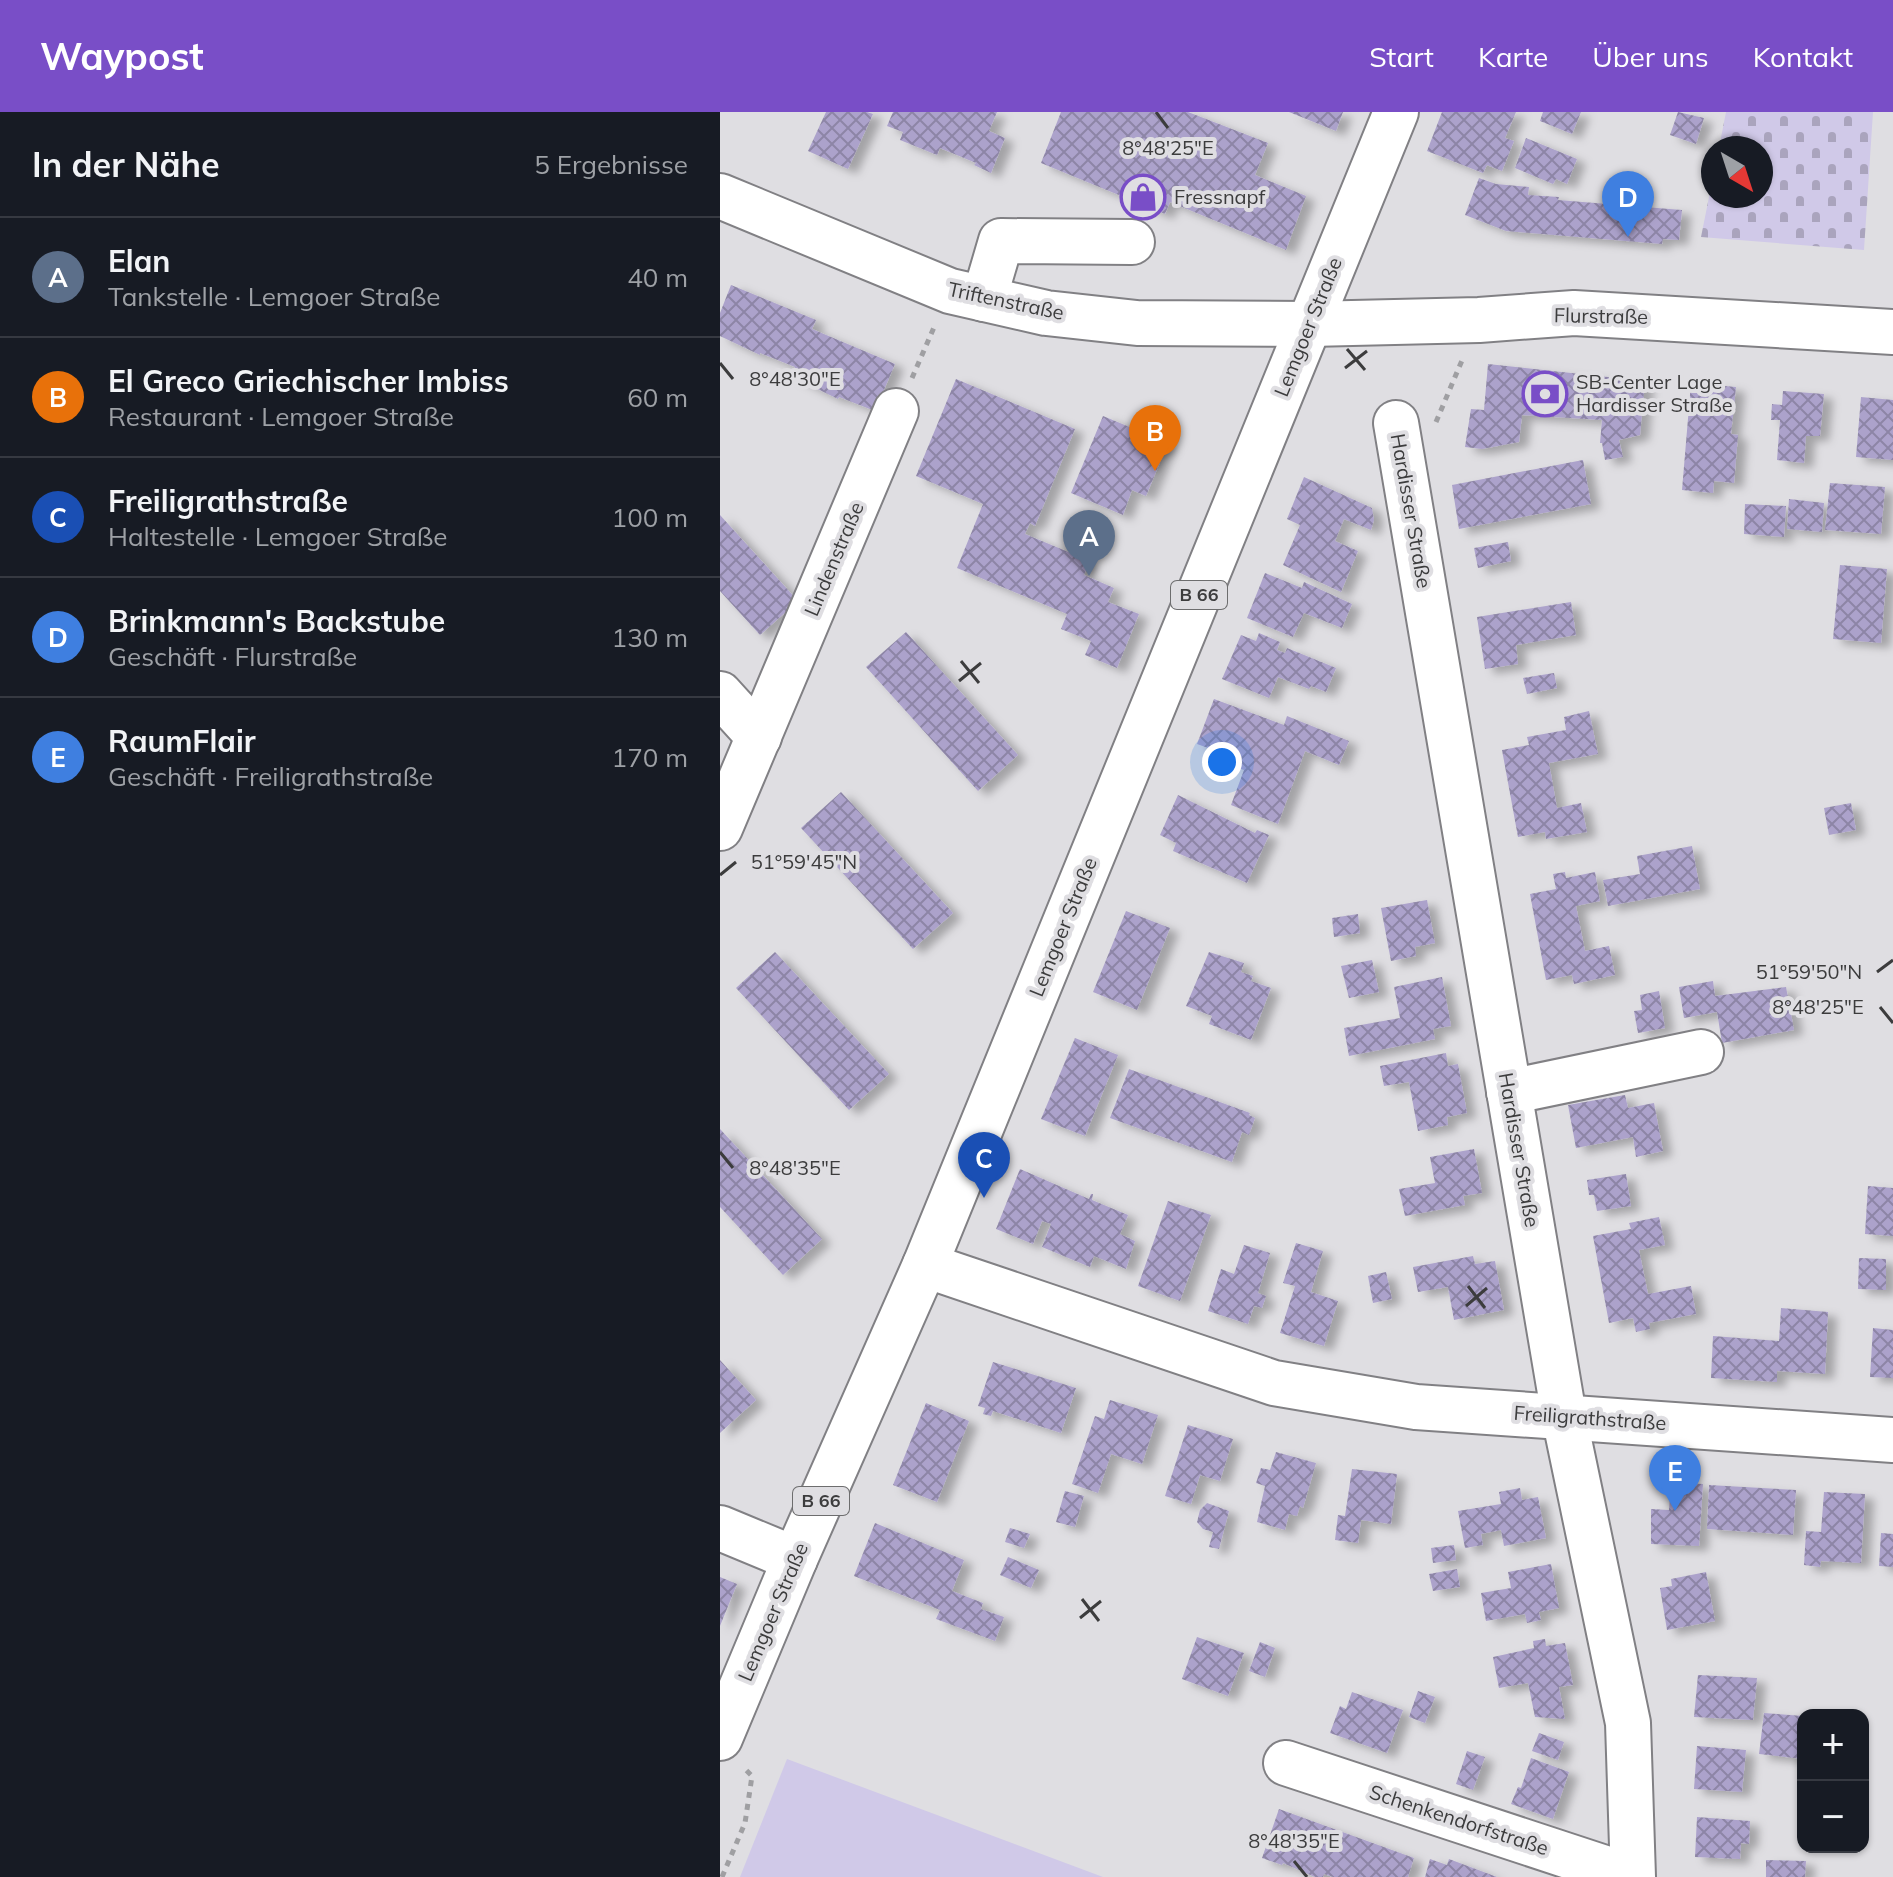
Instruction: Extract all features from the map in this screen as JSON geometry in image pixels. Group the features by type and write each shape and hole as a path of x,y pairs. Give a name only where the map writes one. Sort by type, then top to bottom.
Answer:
{"street":[{"name":"Lemgoer Straße","path":"731,1751 795,1559 925,1265 1396,112"},
{"name":"Triftenstraße","path":"720,196 967,295 1046,313 1137,323 1310,324"},
{"path":"967,295 1001,241 1132,242"},
{"name":"Flurstraße","path":"1310,324 1479,320 1574,313 1893,332"},
{"name":"Lindenstraße","path":"720,828 896,411"},
{"name":"Hardisser Straße","path":"1396,423 1564,1416 1628,1723 1633,1877"},
{"path":"720,694 759,737"},
{"path":"1509,1092 1701,1052"},
{"name":"Freiligrathstraße","path":"925,1265 1274,1383 1416,1407 1893,1440"},
{"path":"720,1528 795,1559"},
{"name":"Schenkendorfstraße","path":"1286,1763 1633,1877"}],"path":[{"path":"896,411 967,295"},
{"path":"1396,423 1433,427 1479,320"},
{"path":"722,1877 745,1823 752,1776 731,1751"}],"green space":[{"path":"1726,112 1873,112 1864,250 1701,237 1707,208 1773,208 1773,136 1721,136"},
{"path":"787,1759 1103,1877 740,1877"}],"building":[{"path":"826,112 873,114 848,169 808,151"},
{"path":"893,112 997,112 989,131 1005,138 991,173 940,148 937,155 900,140 903,132 887,126"},
{"path":"1061,112 1188,112 1268,143 1255,175 1306,196 1286,250 1170,202 1165,214 1041,163"},
{"path":"1289,112 1343,112 1336,131"},
{"path":"1442,112 1516,112 1505,138 1514,141 1502,171 1487,165 1483,173 1427,151"},
{"path":"1543,112 1581,112 1572,134 1540,121"},
{"path":"1678,112 1704,118 1696,144 1670,135"},
{"path":"1526,138 1577,159 1567,184 1556,179 1553,184 1515,168"},
{"path":"1479,178 1496,184 1529,187 1528,195 1559,197 1558,200 1682,210 1679,240 1663,239 1662,244 1506,231 1465,215"},
{"path":"731,285 816,320 812,329 895,364 875,411 838,399 791,376 795,367 720,336 720,313"},
{"path":"1488,364 1645,381 1640,435 1619,440 1623,457 1605,460 1600,443 1602,420 1522,415 1519,442 1482,449 1465,447 1471,409 1484,410"},
{"path":"956,379 1075,429 1035,526 1030,523 1025,534 1090,561 1084,575 1114,588 1108,602 1139,614 1117,668 1085,655 1091,641 1061,629 1067,614 957,568 983,504 916,476"},
{"path":"1691,383 1736,387 1731,434 1738,435 1734,483 1714,481 1713,493 1682,490"},
{"path":"1783,391 1824,394 1820,436 1806,436 1804,463 1777,460 1780,420 1771,420 1772,404 1782,405"},
{"path":"1861,397 1893,400 1893,460 1856,457"},
{"path":"1103,416 1168,443 1146,496 1132,490 1123,515 1071,493"},
{"path":"1583,460 1591,504 1459,529 1452,485"},
{"path":"1304,477 1372,508 1374,520 1371,530 1344,519 1335,541 1358,551 1341,592 1283,565 1300,525 1287,519"},
{"path":"1830,483 1885,487 1881,534 1825,530"},
{"path":"1789,499 1824,503 1822,532 1787,529"},
{"path":"1745,504 1786,506 1784,537 1744,534"},
{"path":"720,515 798,601 760,635 720,591"},
{"path":"1508,542 1511,561 1478,568 1474,548"},
{"path":"1840,565 1887,569 1881,643 1833,639"},
{"path":"1265,573 1302,588 1304,582 1352,604 1342,628 1304,613 1293,637 1247,618"},
{"path":"1571,602 1576,635 1516,645 1518,664 1485,669 1477,617"},
{"path":"906,632 1018,755 978,791 866,667"},
{"path":"1259,633 1280,642 1277,650 1285,653 1287,648 1336,668 1326,692 1278,677 1269,698 1222,679 1241,635 1256,641"},
{"path":"1554,673 1557,688 1527,694 1523,678"},
{"path":"1214,699 1284,725 1287,716 1349,741 1339,765 1305,751 1278,824 1231,805 1244,770 1235,767 1238,759 1197,744"},
{"path":"1589,711 1598,754 1549,763 1557,808 1581,803 1587,832 1546,839 1545,832 1518,837 1502,750 1529,745 1527,737 1566,730 1564,717"},
{"path":"841,792 953,913 913,949 801,828"},
{"path":"1178,795 1255,833 1257,830 1269,835 1247,883 1173,851 1176,843 1160,835"},
{"path":"1851,803 1856,830 1829,835 1824,808"},
{"path":"1692,846 1700,889 1608,906 1603,880 1640,874 1637,856"},
{"path":"1565,872 1566,878 1595,872 1600,901 1576,906 1585,951 1609,946 1615,975 1574,984 1572,975 1546,980 1530,894 1556,889 1553,874"},
{"path":"1427,900 1435,943 1415,947 1416,956 1391,961 1381,908"},
{"path":"1126,911 1170,928 1137,1010 1093,992"},
{"path":"1358,914 1360,933 1334,937 1332,918"},
{"path":"775,952 889,1074 849,1110 736,988"},
{"path":"1209,952 1244,963 1241,972 1253,976 1251,981 1271,988 1251,1040 1209,1024 1212,1016 1186,1006"},
{"path":"1372,960 1379,992 1349,998 1341,966"},
{"path":"1442,977 1451,1026 1433,1029 1435,1039 1349,1056 1344,1028 1400,1018 1394,987"},
{"path":"1713,981 1715,996 1786,987 1794,1030 1722,1043 1717,1012 1684,1018 1679,987"},
{"path":"1659,991 1665,1028 1638,1033 1634,1011 1642,1010 1640,995"},
{"path":"1075,1038 1118,1055 1085,1136 1041,1119"},
{"path":"1446,1053 1448,1066 1458,1064 1467,1113 1447,1117 1448,1125 1418,1131 1409,1082 1384,1086 1380,1066"},
{"path":"1129,1069 1250,1113 1255,1118 1249,1135 1242,1132 1232,1162 1110,1118"},
{"path":"1625,1095 1628,1108 1654,1103 1663,1151 1636,1157 1633,1137 1576,1148 1568,1105"},
{"path":"720,1129 822,1239 783,1275 720,1207"},
{"path":"1474,1149 1482,1193 1463,1196 1465,1205 1405,1216 1399,1189 1435,1183 1430,1157"},
{"path":"1020,1169 1089,1199 1093,1194 1092,1200 1128,1215 1120,1234 1135,1241 1126,1269 1094,1256 1090,1267 1042,1247 1051,1224 1042,1221 1033,1244 996,1229"},
{"path":"1626,1174 1631,1206 1597,1211 1594,1195 1589,1195 1587,1180"},
{"path":"1868,1186 1893,1188 1893,1236 1865,1234"},
{"path":"1168,1201 1211,1215 1180,1301 1138,1286"},
{"path":"1659,1217 1665,1245 1639,1250 1648,1294 1691,1286 1696,1314 1649,1323 1650,1329 1636,1332 1633,1318 1609,1323 1593,1236 1631,1229 1629,1223"},
{"path":"1296,1243 1323,1251 1311,1292 1338,1301 1324,1346 1280,1333 1295,1286 1283,1283"},
{"path":"1244,1245 1270,1253 1258,1293 1266,1296 1262,1308 1254,1306 1248,1324 1208,1311 1221,1269 1234,1274"},
{"path":"1473,1256 1475,1264 1495,1261 1504,1310 1454,1320 1448,1287 1418,1292 1413,1267"},
{"path":"1859,1258 1886,1259 1886,1290 1858,1289"},
{"path":"1386,1272 1392,1299 1373,1303 1368,1276"},
{"path":"1781,1308 1828,1312 1825,1374 1777,1371 1777,1382 1711,1378 1713,1336 1779,1341"},
{"path":"1873,1328 1893,1330 1893,1378 1870,1377"},
{"path":"720,1360 756,1400 720,1433"},
{"path":"993,1362 1076,1388 1061,1433 993,1411 991,1416 983,1414 985,1408 978,1406"},
{"path":"1110,1400 1158,1415 1142,1464 1111,1454 1098,1493 1072,1484 1095,1416 1104,1419"},
{"path":"926,1403 969,1421 937,1502 893,1485"},
{"path":"1188,1425 1233,1439 1220,1481 1200,1475 1191,1504 1165,1496"},
{"path":"1276,1452 1316,1463 1303,1508 1300,1506 1297,1516 1289,1514 1285,1530 1257,1522 1265,1486 1256,1483 1261,1468 1270,1470"},
{"path":"1352,1469 1397,1474 1391,1524 1361,1520 1358,1543 1335,1540 1338,1515 1345,1516"},
{"path":"1671,1482 1703,1484 1699,1546 1651,1544 1651,1509 1669,1510"},
{"path":"1709,1485 1796,1490 1793,1535 1707,1529"},
{"path":"1520,1488 1522,1500 1538,1497 1546,1538 1504,1546 1501,1530 1481,1534 1483,1545 1465,1548 1458,1511 1501,1504 1499,1492"},
{"path":"1065,1491 1084,1496 1075,1527 1056,1522"},
{"path":"1824,1492 1865,1494 1861,1563 1821,1561 1820,1567 1804,1565 1806,1531 1821,1532"},
{"path":"1207,1503 1229,1511 1219,1549 1209,1547 1213,1532 1203,1529 1197,1522 1200,1510"},
{"path":"875,1523 964,1560 952,1591 983,1603 981,1609 1004,1617 995,1641 936,1619 940,1610 854,1576"},
{"path":"1010,1528 1030,1534 1024,1548 1005,1542"},
{"path":"1881,1533 1893,1534 1893,1567 1879,1566"},
{"path":"1454,1545 1456,1560 1433,1563 1431,1548"},
{"path":"1008,1557 1039,1570 1031,1588 1000,1575"},
{"path":"1551,1564 1559,1608 1539,1612 1541,1620 1527,1623 1525,1614 1486,1621 1481,1593 1511,1588 1508,1572"},
{"path":"1457,1569 1460,1587 1433,1591 1429,1574"},
{"path":"1706,1572 1715,1621 1667,1630 1660,1588 1672,1586 1671,1579"},
{"path":"720,1577 737,1584 720,1626"},
{"path":"1197,1637 1244,1653 1228,1696 1182,1679"},
{"path":"1545,1639 1546,1646 1565,1643 1573,1685 1559,1687 1565,1719 1535,1717 1528,1683 1499,1688 1493,1657 1534,1648 1533,1641"},
{"path":"1260,1642 1275,1648 1265,1677 1249,1671"},
{"path":"1698,1675 1757,1678 1753,1720 1694,1717"},
{"path":"1418,1691 1435,1697 1425,1723 1409,1717"},
{"path":"1352,1692 1403,1710 1387,1753 1330,1733 1340,1706 1346,1709"},
{"path":"1764,1713 1797,1716 1797,1758 1759,1754"},
{"path":"1539,1733 1564,1742 1558,1760 1532,1751"},
{"path":"1697,1746 1746,1750 1742,1792 1694,1789"},
{"path":"1467,1751 1485,1757 1473,1790 1456,1784"},
{"path":"1531,1758 1569,1772 1553,1819 1511,1804 1518,1787 1521,1788"},
{"path":"1279,1809 1414,1858 1408,1877 1333,1877 1324,1874 1323,1877 1315,1877 1262,1858"},
{"path":"1697,1817 1750,1821 1749,1844 1741,1843 1740,1859 1695,1857"},
{"path":"1430,1859 1447,1865 1449,1859 1497,1877 1425,1877"},
{"path":"1766,1860 1806,1861 1805,1877 1766,1877"}],"place":[{"name":"Fressnapf","path":"1143,197"},
{"name":"Brinkmann's Backstube","path":"1628,237"},
{"name":"SB-Center Lage Hardisser Straße","path":"1545,394"},
{"name":"El Greco Griechischer Imbiss","path":"1155,471"},
{"name":"Elan","path":"1089,576"},
{"name":"Freiligrathstraße","path":"984,1198"},
{"name":"RaumFlair","path":"1675,1511"}]}
